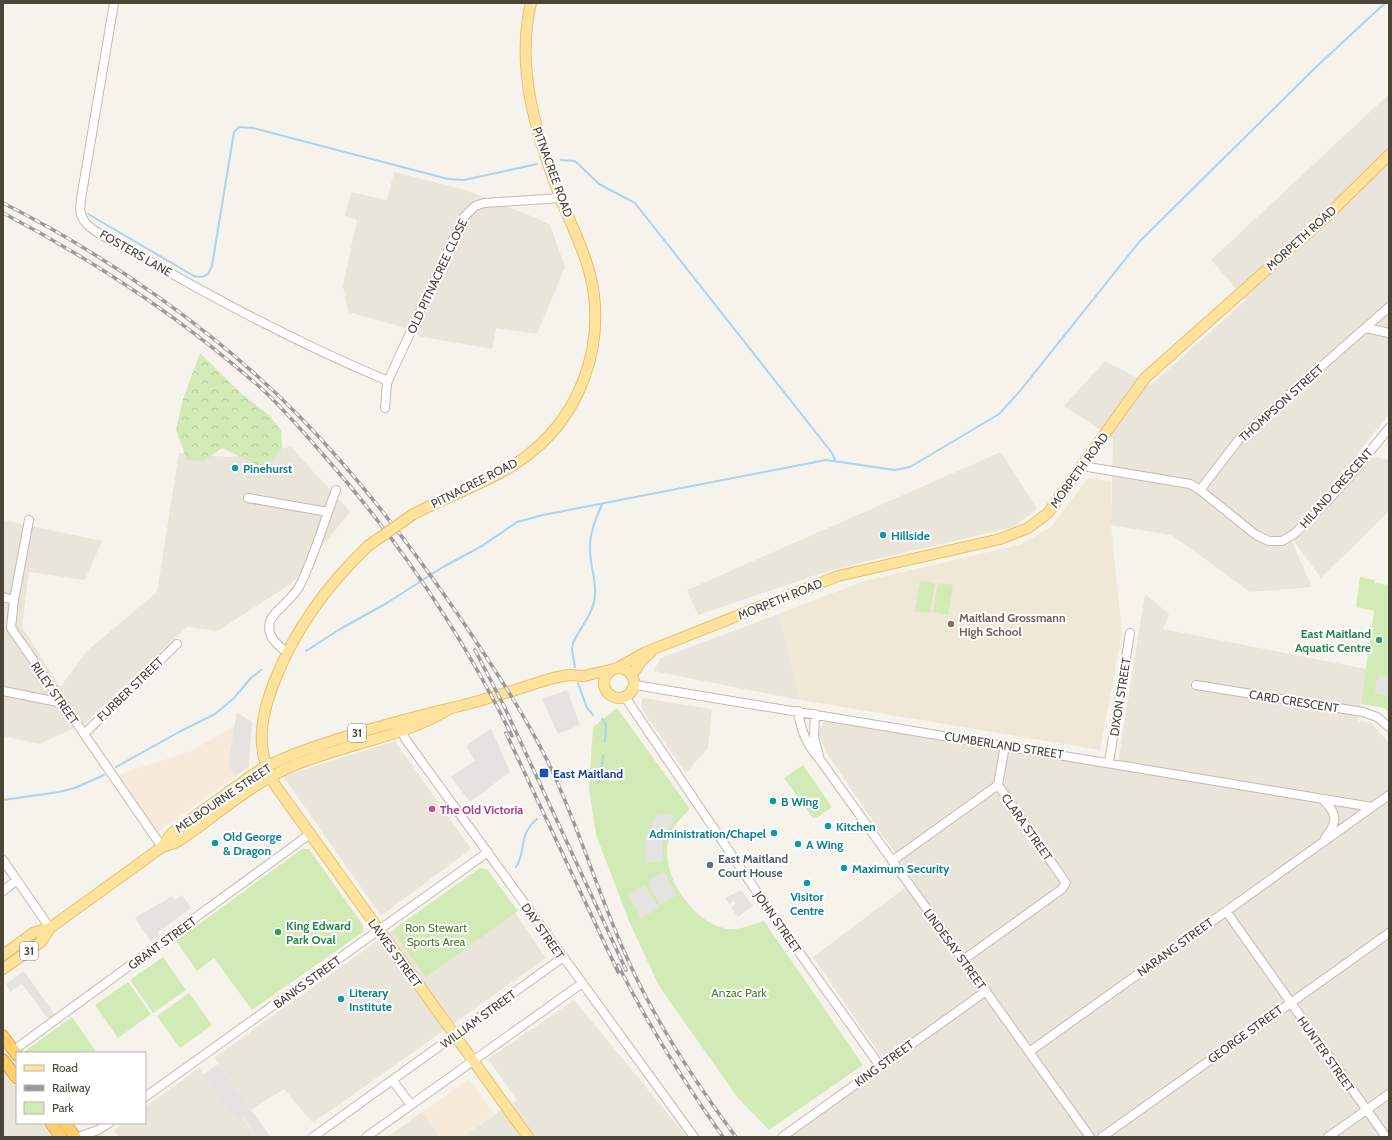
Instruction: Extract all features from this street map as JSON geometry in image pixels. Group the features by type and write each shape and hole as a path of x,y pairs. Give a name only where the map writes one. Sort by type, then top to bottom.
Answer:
{"highway":[{"path":"3,1036 15,1053"},
{"path":"3,1060 16,1077"},
{"path":"51,1124 61,1137"},
{"path":"66,1124 77,1137"}],"main road":[{"name":"PITNACREE ROAD","path":"266,767 262,744 264,712 286,652 309,614 331,585 368,546 412,515 507,469 534,450 552,433 568,412 582,386 591,356 595,325 594,294 586,264 537,128 528,85 526,42 531,3"},
{"name":"MORPETH ROAD","path":"615,669 635,657 838,576 1000,539 1028,528 1048,513 1144,378 1327,216 1389,155"},
{"name":"MORPETH ROAD","path":"633,680 642,660 657,648"},
{"name":"MELBOURNE STREET","path":"3,955 33,933 50,928 162,847 177,842 271,777 307,760 399,726 433,711 451,708 553,678 569,675 584,676 615,669"},
{"path":"606,692 604,678 615,669 627,669 633,680"},
{"path":"584,676 596,682 606,692 614,697 625,697"},
{"name":"31","path":"625,697 631,693 633,680"},
{"name":"MELBOURNE STREET","path":"162,847 172,833 266,767 282,758 316,746 399,726"},
{"name":"LAWES STREET","path":"266,767 271,777 310,834 528,1137"},
{"name":"MELBOURNE STREET","path":"3,969 41,942 50,928"}],"street":[{"name":"FOSTERS LANE","path":"114,3 81,199 80,211 83,220 109,238 236,310 320,351 388,381"},
{"name":"OLD PITNACREE CLOSE","path":"385,408 388,381 463,218 468,211 484,203 561,198"},
{"name":"THOMPSON STREET","path":"1200,490 1240,438 1389,307"},
{"path":"1366,328 1389,333"},
{"name":"HILAND CRESCENT","path":"1200,490 1256,534 1269,541 1282,541 1294,534 1319,510 1389,428"},
{"path":"1082,466 1190,484 1200,490"},
{"path":"286,652 272,638 269,627 270,621 272,616 290,601 300,585 336,490"},
{"path":"248,498 328,512"},
{"name":"RILEY STREET","path":"29,520 14,600 11,628 162,847"},
{"path":"3,597 14,600"},
{"name":"DIXON STREET","path":"1109,762 1130,633"},
{"name":"FURBER STREET","path":"84,734 177,644"},
{"name":"CUMBERLAND STREET","path":"633,680 815,714 1372,807"},
{"name":"CARD CRESCENT","path":"1196,685 1361,712 1377,717 1389,727"},
{"path":"3,691 63,703"},
{"name":"JOHN STREET","path":"625,697 769,910 880,1066"},
{"name":"LINDESAY STREET","path":"798,711 805,740 1090,1137"},
{"name":"LINDESAY STREET","path":"815,714 814,737 821,761"},
{"name":"DAY STREET","path":"399,726 406,740 488,852 562,958 694,1137"},
{"name":"CLARA STREET","path":"963,960 1062,889 1066,883 998,785 1005,745"},
{"path":"892,861 998,785"},
{"name":"NARANG STREET","path":"1029,1052 1389,795"},
{"name":"NARANG STREET","path":"1321,844 1332,829 1335,820 1332,809 1323,800"},
{"name":"GRANT STREET","path":"16,1052 310,834"},
{"name":"BANKS STREET","path":"146,1096 488,852"},
{"path":"3,860 50,928"},
{"path":"3,891 17,880"},
{"name":"HUNTER STREET","path":"1226,911 1386,1137"},
{"name":"GEORGE STREET","path":"1102,1137 1389,932"},
{"name":"WILLIAM STREET","path":"317,1136 562,958"},
{"path":"366,1137 581,984"},
{"name":"KING STREET","path":"782,1137 986,991"},
{"path":"393,1081 411,1105"},
{"path":"1328,1137 1389,1094"},
{"path":"77,1137 96,1134 108,1124"}],"shaded area":[{"path":"1389,94 1389,414 1357,454 1389,460 1389,511 1321,578 1288,533 1312,587 1250,592 1172,535 1111,525 1113,438 1064,406 1105,361 1151,385 1246,300 1211,260"},
{"path":"394,172 462,189 550,225 565,267 537,334 496,328 492,349 422,337 402,327 348,312 343,286 357,220 345,216 351,192 387,200"},
{"path":"291,447 350,512 292,583 218,631 187,627 84,724 39,744 3,736 3,520 102,541 85,580 29,572 22,627 60,687 88,650 157,592 179,453 229,457"},
{"path":"1001,452 1037,509 1013,527 831,570 698,615 687,590"},
{"name":"Maitland Grossmann High School","path":"1088,478 1111,482 1111,525 1122,634 1100,750 800,700 779,614 861,582 1022,544 1051,527"},
{"path":"1145,594 1169,614 1163,629 1366,669 1358,721 1371,723 1389,743 1389,1137 790,1137 888,1066 813,957 914,881 826,752 818,733 824,721 1117,769"},
{"path":"779,614 800,700 653,671 661,658"},
{"path":"1378,675 1389,678 1389,697 1374,693"},
{"path":"567,690 580,725 558,734 542,699"},
{"path":"643,698 712,709 708,748 686,773 643,711 641,704"},
{"path":"237,712 252,722 249,766 236,776 228,765"},
{"path":"235,726 228,765 236,776 157,832 118,775 191,751"},
{"path":"491,728 510,772 470,802 451,777 475,760 466,746"},
{"path":"395,741 471,849 381,916 283,776"},
{"path":"672,814 675,818 671,823 663,842 663,861 646,863 645,839 654,819 659,815"},
{"path":"664,872 677,895 660,905 647,882"},
{"path":"645,885 659,908 641,918 629,895"},
{"path":"741,890 753,906 738,917 731,907 736,903 734,901 729,904 725,898"},
{"path":"182,895 191,908 158,932 160,935 151,941 135,918 172,896 175,900"},
{"path":"515,913 546,958 313,1123 284,1089 251,1110 214,1058 394,929 395,935 426,976"},
{"path":"24,971 55,1015 49,1020 22,984 10,992 6,984"},
{"path":"574,1000 687,1137 462,1137 517,1100 488,1059"},
{"path":"218,1064 271,1137 257,1137 243,1117 237,1121 203,1075"},
{"path":"199,1068 237,1121 242,1117 257,1137 119,1137 114,1130 122,1124 146,1124 146,1106"},
{"path":"3,1070 16,1088 16,1124 43,1124 53,1137 3,1137"},
{"path":"469,1079 495,1114 462,1137 440,1137 422,1112"},
{"path":"422,1112 440,1137 387,1137"}],"green space":[{"path":"200,353 243,395 269,415 281,430 282,448 258,478 253,463 222,448 204,461 187,460 176,430 183,399"},
{"name":"East Maitland Aquatic Centre","path":"1360,577 1375,580 1375,583 1389,585 1389,714 1385,708 1361,704 1374,611 1356,607"},
{"path":"920,581 935,583 930,613 915,611"},
{"path":"938,583 953,585 948,615 933,612"},
{"name":"Anzac Park","path":"617,708 690,809 677,822 672,830 667,852 673,879 680,892 689,905 699,915 711,923 723,928 738,929 764,921 863,1065 769,1130 738,1098 659,986 629,921 596,835 589,788 593,727"},
{"path":"803,765 832,807 817,818 813,818 784,778"},
{"path":"302,849 309,849 363,925 363,932 252,1010 214,958 197,971 176,941"},
{"name":"Ron Stewart Sports Area","path":"480,868 487,869 518,911 426,977 395,935 394,929"},
{"path":"163,957 186,990 153,1013 130,980"},
{"path":"128,982 151,1014 118,1038 95,1005"},
{"path":"189,993 212,1025 180,1048 157,1016"},
{"path":"72,1017 96,1052 26,1052"}],"waterway":[{"path":"306,651 340,629 387,603 443,567 482,546 517,522 543,515 826,460 895,470 910,467 999,414 1020,391 1139,242 1315,68 1385,3"},
{"path":"88,214 194,276 202,277 208,274 212,266 234,132 239,127 253,128 448,179 464,180 537,164"},
{"path":"561,160 575,161 599,184 635,203 832,453 835,460"},
{"path":"575,667 572,650 573,643 590,613 594,602 595,589 590,556 590,543 593,526 602,504"},
{"path":"116,767 215,714 234,698 250,679 261,670"},
{"path":"578,683 587,708 593,715"},
{"path":"602,719 606,725 605,742"},
{"path":"598,783 601,774 603,755"},
{"path":"3,800 59,792 75,788 104,775"},
{"path":"516,867 521,855 524,837 531,825 537,819"}],"railway":[{"path":"3,203 43,224 121,272 160,298 233,355 267,385 321,439 384,513 459,616 528,724 559,786 607,911 639,983 677,1052 736,1137"},
{"path":"3,213 71,251 138,293 202,339 262,389 280,407 359,497 408,562 431,595 474,664 512,736"},
{"path":"475,650 504,706 626,970"},
{"path":"506,733 618,972"},
{"path":"618,965 667,1053 723,1137"}],"place":[{"name":"Pinehurst","path":"235,468"},
{"name":"Hillside","path":"883,535"},
{"name":"Maitland Grossmann High School","path":"951,624"},
{"name":"East Maitland Aquatic Centre","path":"1379,640"},
{"name":"East Maitland","path":"544,773"},
{"name":"B Wing","path":"773,801"},
{"name":"The Old Victoria","path":"432,809"},
{"name":"Kitchen","path":"828,826"},
{"name":"Administration/Chapel","path":"774,833"},
{"name":"Old George & Dragon","path":"215,843"},
{"name":"A Wing","path":"798,844"},
{"name":"East Maitland Court House","path":"710,865"},
{"name":"Maximum Security","path":"844,868"},
{"name":"Visitor Centre","path":"807,883"},
{"name":"King Edward Park Oval","path":"278,932"},
{"name":"Literary Institute","path":"341,999"}]}
